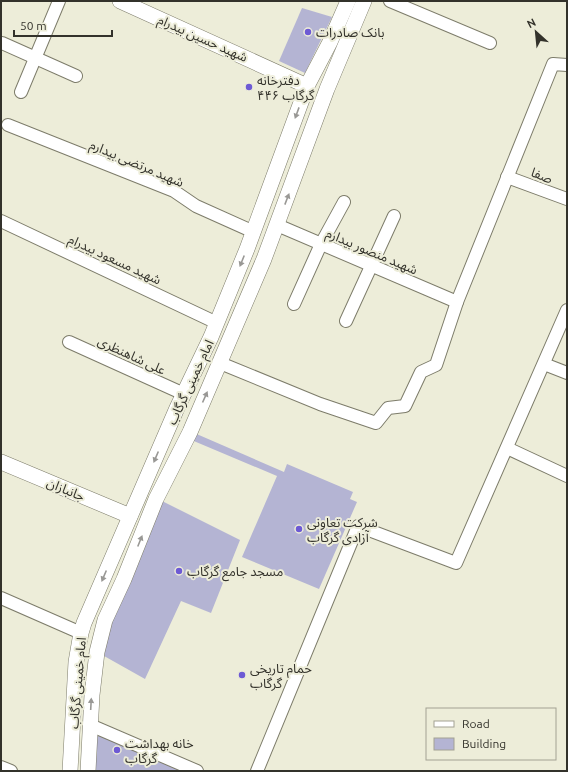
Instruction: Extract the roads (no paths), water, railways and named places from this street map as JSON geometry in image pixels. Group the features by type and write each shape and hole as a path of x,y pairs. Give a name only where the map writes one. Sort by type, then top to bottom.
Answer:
{"street":[{"path":"20,92 59,1"},
{"name":"شهید حسین بیدرام","path":"120,1 309,81 321,75 326,82 327,89"},
{"name":"امام خمینی گرگاب","path":"70,771 76,662 81,633 165,435 217,323 254,232 309,81 330,42 348,1"},
{"name":"امام خمینی گرگاب","path":"88,771 90,725 97,652 105,620 156,499 182,450 220,363 277,225 327,89 364,1"},
{"path":"390,1 490,43"},
{"path":"330,42 333,46 338,47 346,44"},
{"path":"2,43 76,76"},
{"path":"220,363 320,404 376,423 388,408 405,406 421,372 436,365 457,302 553,64 567,65"},
{"name":"شهيد مرتضی بیدارم","path":"8,125 174,191 196,206 254,232"},
{"name":"صفا","path":"508,177 567,200"},
{"path":"294,304 321,244 344,202"},
{"path":"346,322 394,216"},
{"name":"شهید مسعود بیدرام","path":"1,222 217,323"},
{"name":"شهيد منصور بیدارم","path":"277,225 457,302"},
{"path":"257,771 358,526 456,563 567,310"},
{"name":"علی شاهنظری","path":"69,342 184,394"},
{"path":"544,364 567,373"},
{"path":"177,408 183,418 188,420 196,418"},
{"path":"165,435 174,433 179,434 183,439 182,450"},
{"path":"507,448 567,476"},
{"name":"جانبازان","path":"1,462 130,516"},
{"path":"1,598 81,633"},
{"path":"90,725 197,771"},
{"path":"1,767 11,771"}],"place":[{"name":"بانک صادرات","path":"308,32"},
{"name":"دفترخانه ۴۴۶ گرگاب","path":"249,87"},
{"name":"شرکت تعاونی آزادی گرگاب","path":"299,529"},
{"name":"مسجد جامع گرگاب","path":"179,571"},
{"name":"حمام تاریخی گرگاب","path":"242,675"},
{"name":"خانه بهداشت گرگاب","path":"117,750"}]}
